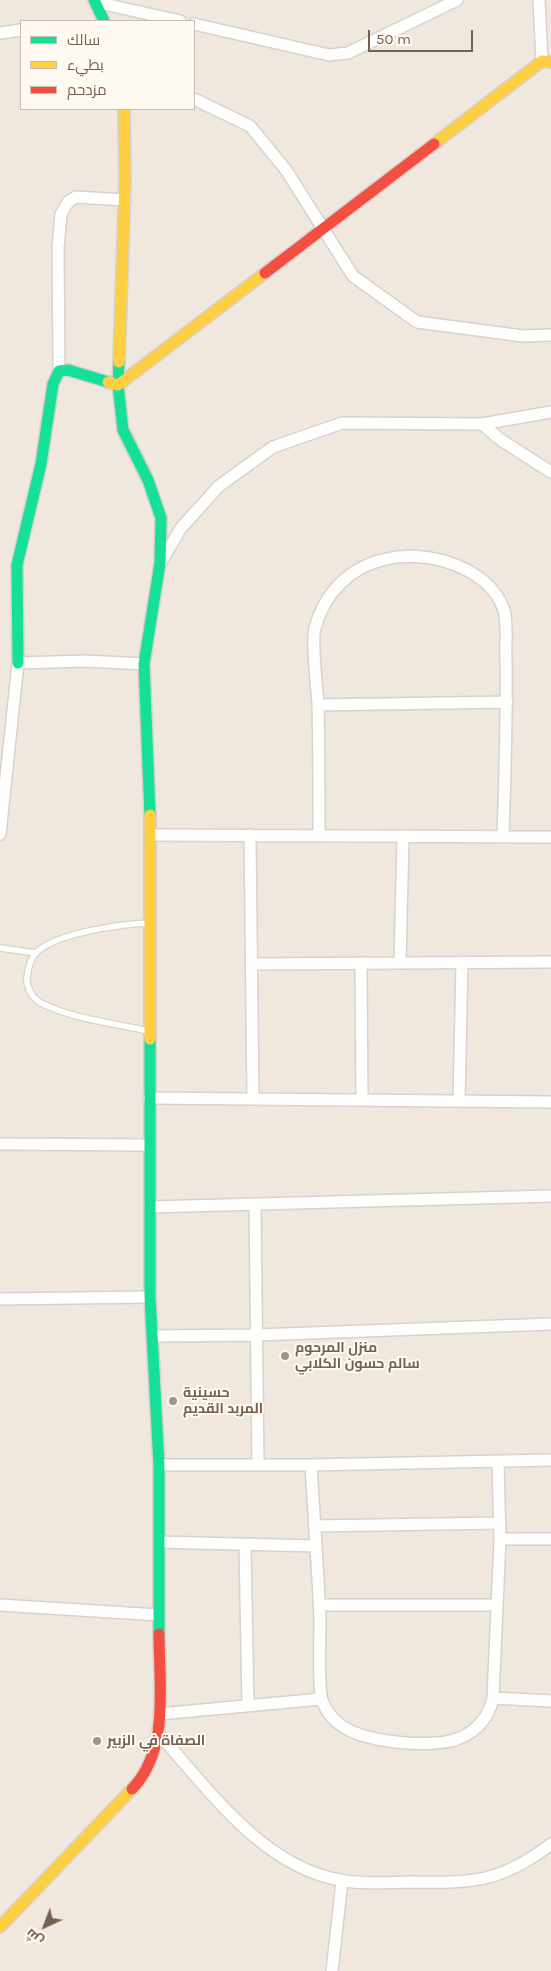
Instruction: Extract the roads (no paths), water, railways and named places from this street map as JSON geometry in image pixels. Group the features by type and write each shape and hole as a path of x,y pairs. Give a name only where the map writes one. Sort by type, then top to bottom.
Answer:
{"street":[{"path":"195,24 329,55 348,53 457,0"},
{"path":"118,385 323,226 547,61 539,0"},
{"path":"94,1 104,20"},
{"path":"94,1 176,20"},
{"path":"0,33 20,30"},
{"path":"195,99 250,126 286,170 354,276 417,322 523,336 551,335"},
{"path":"0,1927 137,1784 154,1750 159,1714 159,1465 150,1297 151,835 144,664 160,563 161,518 148,480 123,430 118,385 125,200 124,110"},
{"path":"0,834 18,663 17,565 41,464 53,384 58,371 58,248 61,214 68,202 76,197 125,200"},
{"path":"58,371 68,370 118,385"},
{"path":"160,563 181,528 219,486 273,447 342,423 482,424 551,412"},
{"path":"482,424 501,440 551,472"},
{"path":"319,836 318,705 314,630 324,604 340,582 366,564 410,555 438,559 468,571 495,591 504,612 507,702 503,836"},
{"path":"18,663 85,661 144,664"},
{"path":"318,705 507,702"},
{"path":"151,835 551,837"},
{"path":"250,835 253,1099"},
{"path":"400,963 403,836"},
{"path":"252,964 551,962"},
{"path":"361,963 362,1100"},
{"path":"459,1101 462,963"},
{"path":"149,1098 551,1102"},
{"path":"0,1144 149,1145"},
{"path":"150,1207 551,1196"},
{"path":"255,1204 258,1465"},
{"path":"0,1299 150,1297"},
{"path":"152,1336 256,1336 551,1324"},
{"path":"159,1465 311,1465 551,1460"},
{"path":"311,1465 322,1699 337,1722 346,1729 360,1735 404,1743 426,1744 444,1743 472,1732 491,1710 500,1539 498,1462"},
{"path":"314,1526 500,1523"},
{"path":"500,1539 551,1539"},
{"path":"159,1542 316,1546"},
{"path":"245,1544 248,1705"},
{"path":"0,1605 159,1616"},
{"path":"319,1605 497,1605"},
{"path":"493,1698 551,1701"},
{"path":"159,1714 322,1699"},
{"path":"157,1732 242,1825 275,1854 297,1866 342,1881 433,1883 486,1879 519,1867 551,1844"},
{"path":"332,1971 342,1881"}],"lane":[{"path":"150,923 125,924 82,933 47,945 36,953 31,962 27,980 31,994 40,1002 99,1020 150,1031"},
{"path":"0,948 36,953"}],"place":[{"name":"منزل المرحوم سالم حسون الكلابي","path":"285,1356"},
{"name":"حسينية المربد القديم","path":"173,1401"},
{"name":"الصفاة في الزبير","path":"97,1741"}]}
